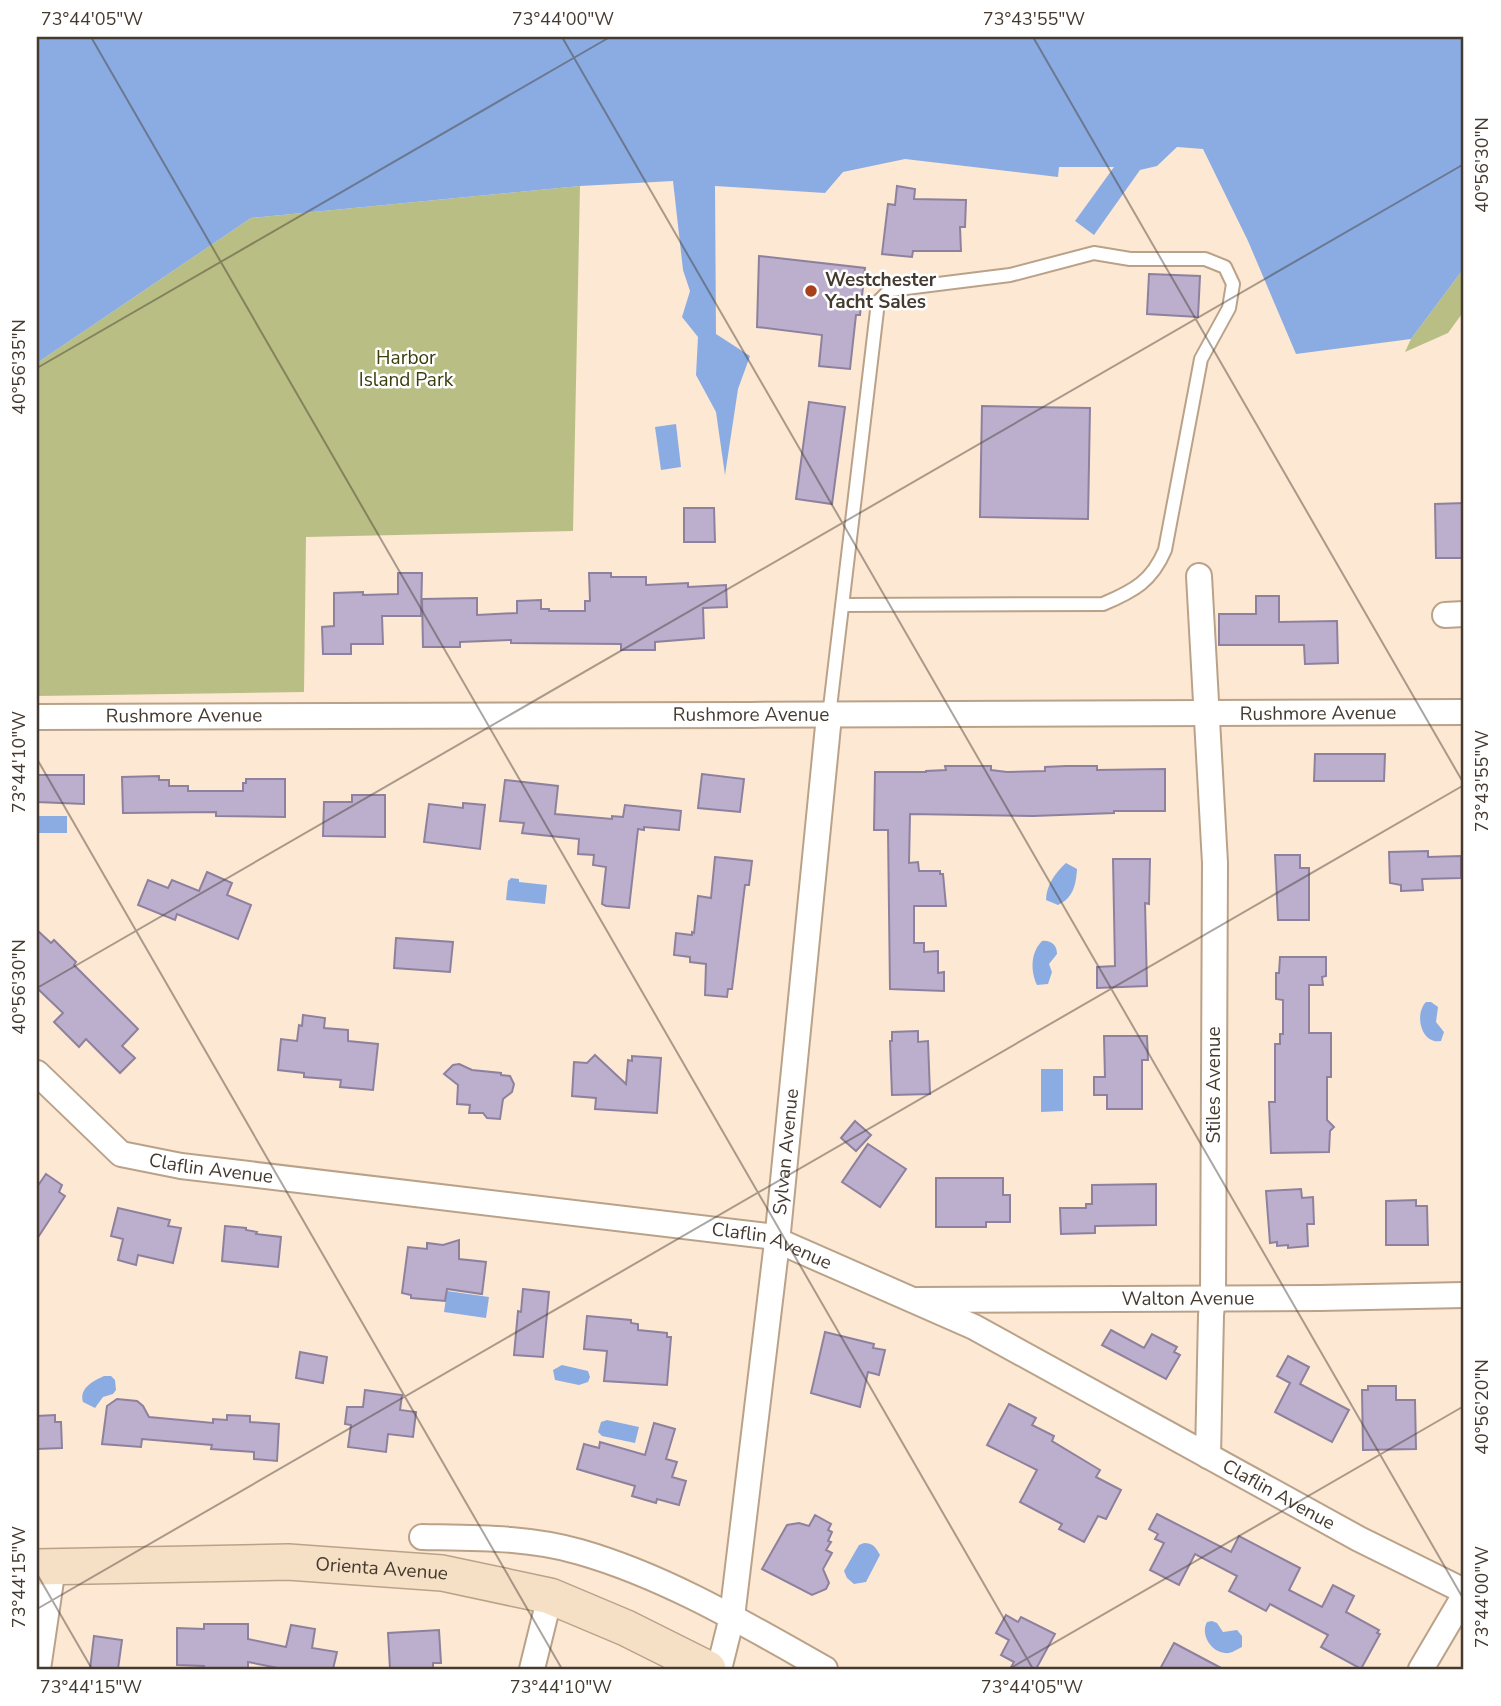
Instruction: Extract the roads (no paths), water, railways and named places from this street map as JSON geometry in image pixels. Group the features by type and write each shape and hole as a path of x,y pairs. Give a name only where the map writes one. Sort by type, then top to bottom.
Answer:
{"street":[{"name":"Stiles Avenue","path":"1199,576 1215,863 1213,1297 1208,1456"},
{"name":"Rushmore Avenue","path":"37,717 280,714 829,716 1464,712"},
{"name":"Sylvan Avenue","path":"719,1669 732,1616 777,1242 829,716"},
{"name":"Claflin Avenue","path":"37,1073 121,1154 181,1166 767,1236 974,1327 1359,1539 1464,1593"},
{"name":"Walton Avenue","path":"911,1300 1464,1295"},
{"name":"Orienta Avenue","path":"422,1537 505,1539 579,1551 634,1570 732,1616 825,1669"},
{"name":"Orienta Avenue","path":"45,1567 288,1562 442,1573 550,1597 626,1628 708,1669"},
{"path":"38,1669 45,1567"},
{"path":"1421,1669 1464,1593"},
{"path":"532,1669 550,1597"}],"lane":[{"path":"829,716 842,606 878,302 890,290 1010,275 1094,253 1130,259 1205,259 1225,267 1233,284 1229,308 1201,359 1166,550 1157,570 1129,594 1103,604 842,606"}],"water":[{"path":"37,37 1464,37 1464,268 1411,339 1296,354 1248,241 1203,149 1177,147 1157,166 1140,170 1094,235 1075,221 1114,167 1059,167 1058,177 905,159 843,172 825,193 715,186 716,334 750,356 738,389 725,475 716,412 696,375 698,337 682,317 690,291 683,270 673,181 580,186 251,218 37,363"},
{"path":"676,424 681,467 661,470 655,427"},
{"path":"37,816 67,816 67,833 37,833"},
{"path":"1066,863 1077,869 1076,880 1070,895 1058,905 1046,900 1046,894 1052,879"},
{"path":"511,878 519,879 519,882 547,885 545,904 506,900 508,881"},
{"path":"1042,941 1053,944 1057,954 1049,964 1052,972 1048,984 1037,985 1033,962 1038,945"},
{"path":"1426,1002 1438,1007 1436,1022 1444,1032 1441,1041 1434,1041 1424,1034 1420,1014"},
{"path":"1041,1069 1063,1069 1063,1111 1041,1112"},
{"path":"447,1291 489,1297 486,1318 444,1312"},
{"path":"562,1365 588,1371 588,1382 579,1385 555,1380 553,1370"},
{"path":"104,1376 111,1376 115,1380 116,1390 113,1394 103,1397 95,1408 83,1402 85,1389"},
{"path":"607,1420 639,1427 635,1443 602,1436 598,1432 601,1422"},
{"path":"864,1543 876,1548 880,1555 866,1582 854,1584 844,1571 859,1545"},
{"path":"1207,1622 1217,1623 1223,1632 1237,1630 1242,1636 1242,1647 1227,1653 1211,1646 1205,1627"}],"place":[{"name":"Westchester Yacht Sales","path":"811,291"}],"park label":[{"name":"Harbor Island Park","path":"406,369"}]}
